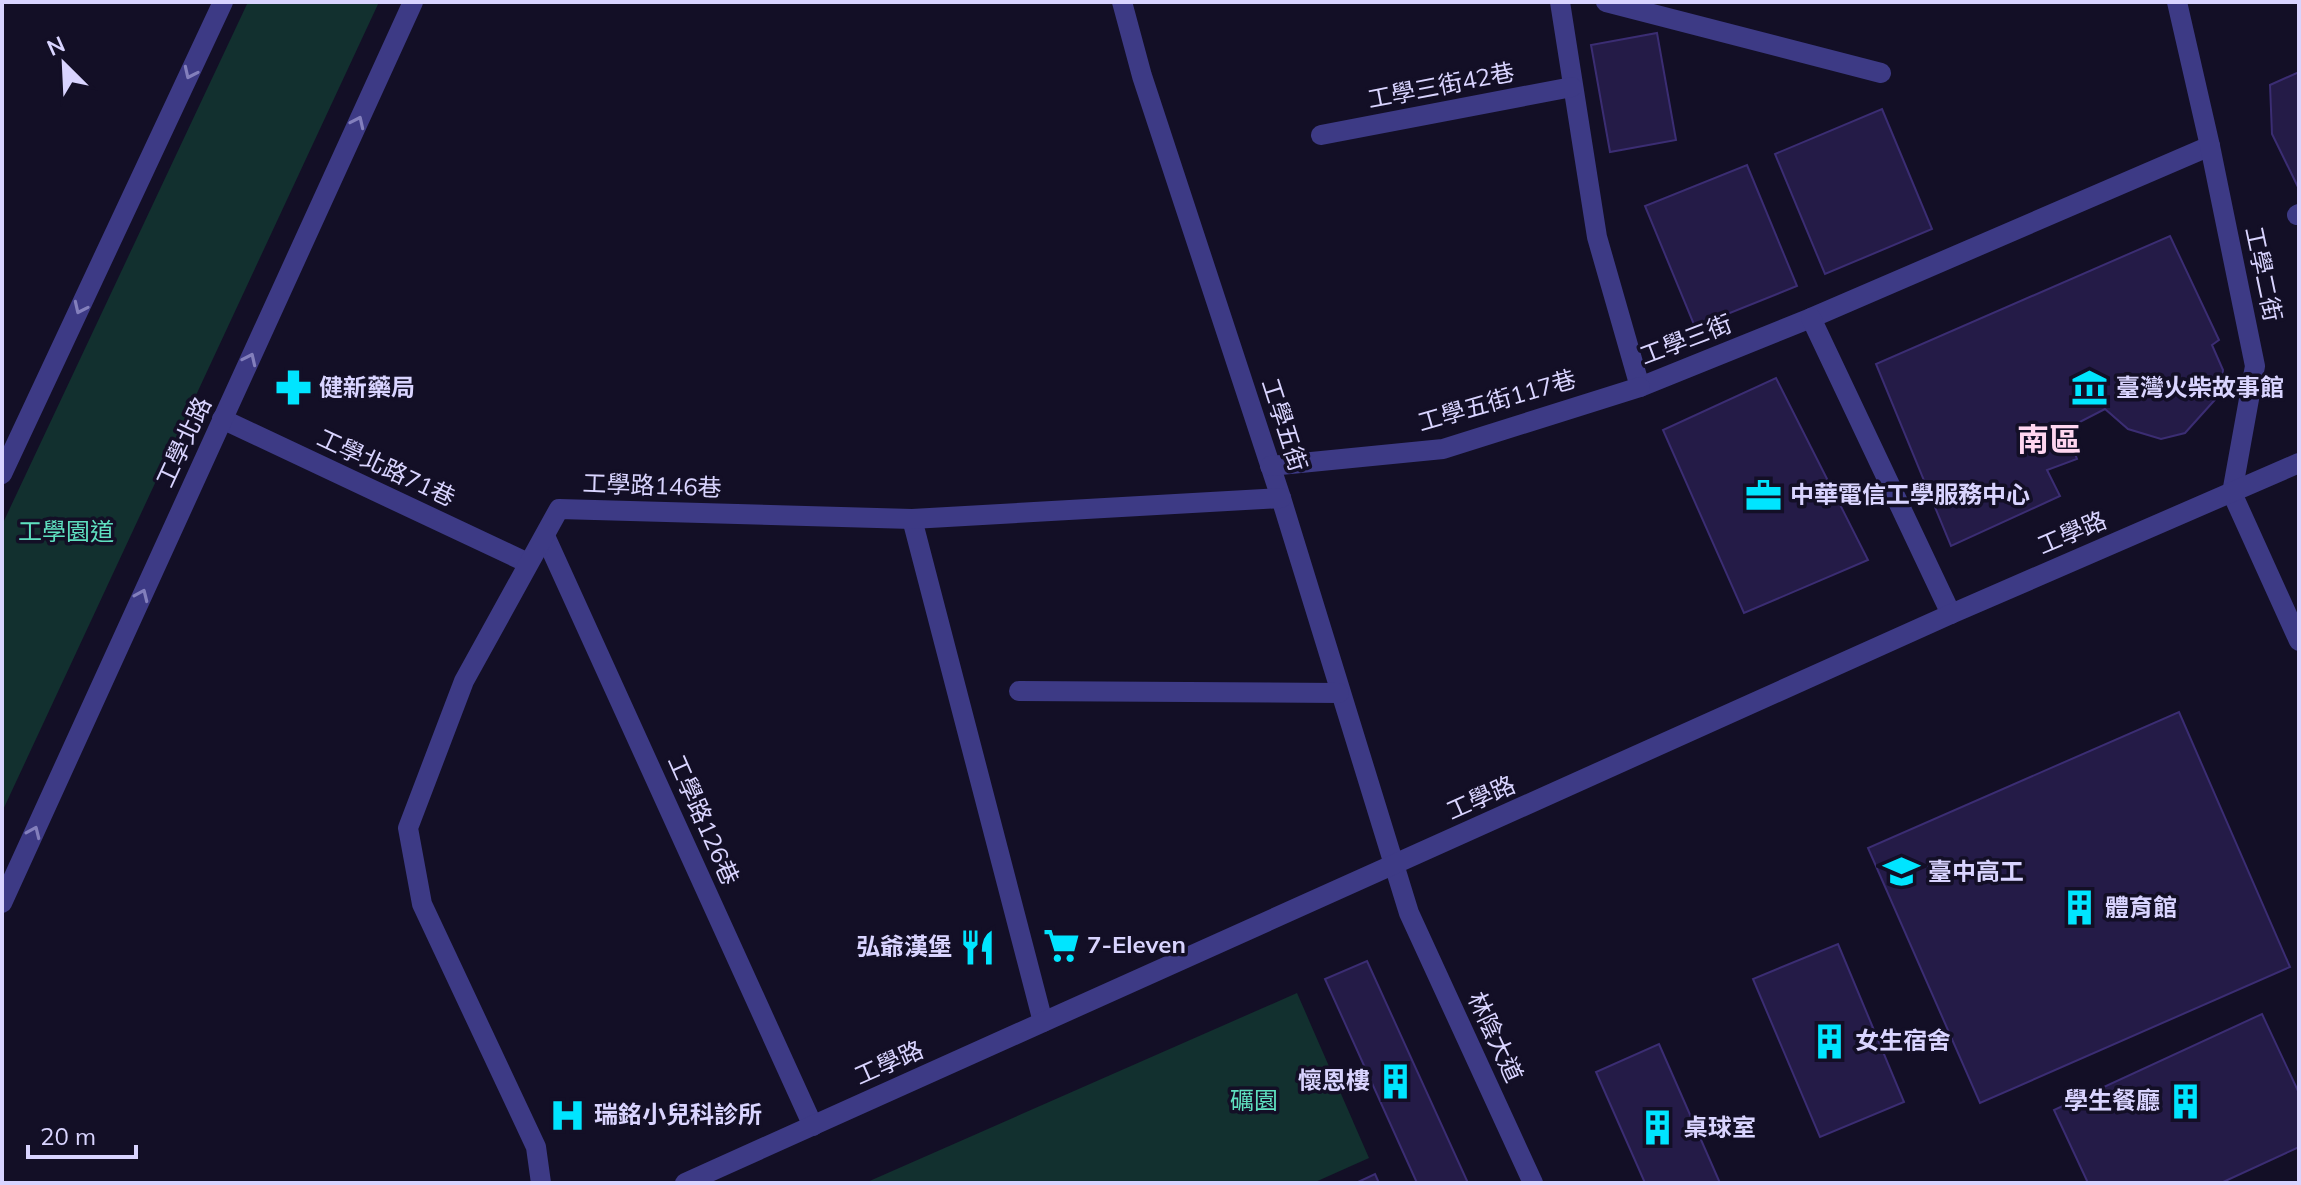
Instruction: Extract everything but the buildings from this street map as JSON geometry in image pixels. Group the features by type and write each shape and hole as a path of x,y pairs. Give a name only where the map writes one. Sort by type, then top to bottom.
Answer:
{"street":[{"path":"2,474 223,2"},
{"name":"工學北路","path":"2,903 413,2"},
{"name":"工學五街","path":"1122,2 1142,76 1281,498 1393,866"},
{"name":"工學三街","path":"1560,2 1597,237 1640,387 1811,318 2210,146"},
{"path":"1606,2 1881,73"},
{"name":"工學二街","path":"2177,2 2255,366 2232,493"},
{"name":"工學三街42巷","path":"1321,135 1572,87"},
{"path":"1811,318 1951,614"},
{"name":"工學五街117巷","path":"1270,466 1443,449 1640,387"},
{"name":"工學北路71巷","path":"222,419 528,563"},
{"name":"工學路","path":"685,1183 1951,614 2299,463"},
{"path":"2232,493 2299,641"},
{"path":"1043,1022 912,519 1281,498"},
{"name":"工學路146巷","path":"541,1183 536,1147 422,904 408,828 464,681 528,563 559,509 912,519"},
{"name":"工學路126巷","path":"545,536 813,1126"},
{"path":"1019,691 1339,693"},
{"name":"林陰大道","path":"1393,866 1409,913 1533,1183"}],"green space":[{"name":"工學園道","path":"248,2 379,2 2,812 2,525"},
{"name":"礪園","path":"1297,993 1369,1158 1313,1183 865,1183"}],"place":[{"name":"健新藥局","path":"293,388"},
{"name":"臺灣火柴故事館","path":"2090,388"},
{"name":"中華電信工學服務中心","path":"1764,495"},
{"name":"臺中高工","path":"1902,872"},
{"name":"體育館","path":"2079,908"},
{"name":"7-Eleven","path":"1061,945"},
{"name":"弘爺漢堡","path":"978,947"},
{"name":"女生宿舍","path":"1829,1041"},
{"name":"懷恩樓","path":"1396,1081"},
{"name":"學生餐廳","path":"2186,1101"},
{"name":"瑞銘小兒科診所","path":"568,1115"},
{"name":"桌球室","path":"1658,1128"}],"district":[{"name":"南區","path":"2049,440"}]}
